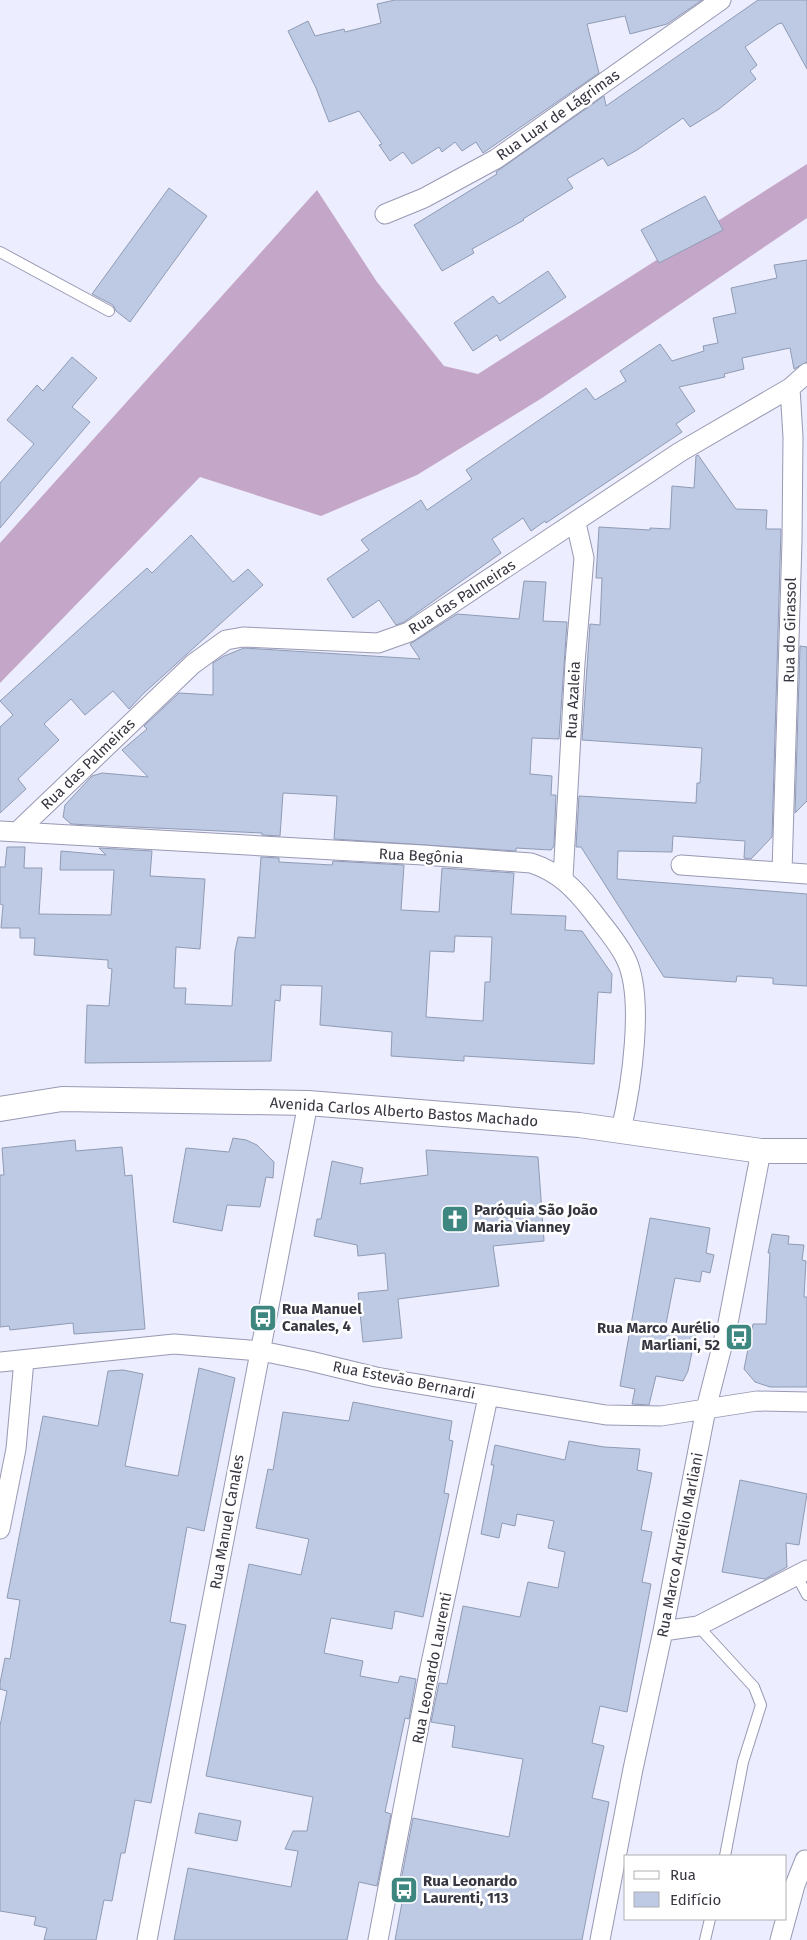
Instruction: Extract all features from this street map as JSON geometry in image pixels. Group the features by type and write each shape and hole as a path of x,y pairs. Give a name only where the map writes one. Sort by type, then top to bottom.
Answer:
{"street":[{"name":"Rua Luar de Lágrimas","path":"385,214 439,190 496,158 721,0"},
{"name":"Rua das Palmeiras","path":"9,831 193,664 226,640 243,637 378,643 409,632 576,523 680,452 790,388 807,372"},
{"name":"Rua do Girassol","path":"782,872 798,656 800,438 790,388"},
{"name":"Rua Azaleia","path":"563,878 574,663 584,558 576,523"},
{"name":"Rua Begônia","path":"9,831 531,864 548,869 563,878 578,892 626,958 632,974 634,999 633,1051 629,1097 621,1130"},
{"path":"681,865 807,874"},
{"name":"Avenida Carlos Alberto Bastos Machado","path":"0,1109 62,1099 308,1103 621,1130 760,1151 807,1151"},
{"name":"Rua Manuel Canales","path":"147,1940 308,1103"},
{"name":"Rua Marco Arurélio Marliani","path":"600,1940 633,1769 664,1631 706,1409 728,1323 760,1151"},
{"name":"Rua Estevão Bernardi","path":"0,1362 174,1344 261,1352 310,1360 376,1377 606,1415 661,1416 757,1401 807,1402"},
{"path":"0,1529 16,1449 24,1360"},
{"name":"Rua Leonardo Laurenti","path":"378,1940 430,1668 488,1397"},
{"path":"664,1631 698,1626 802,1573"},
{"path":"787,1914 795,1885 806,1859"},
{"path":"780,1940 785,1920"}],"lane":[{"path":"0,252 109,311"},
{"path":"802,1573 807,1595"},
{"path":"698,1626 754,1687 761,1705 743,1762 725,1855"},
{"path":"705,1940 710,1920"}],"shaded area":[{"path":"807,164 807,218 542,398 417,475 321,516 200,477 0,683 0,543 317,190 377,282 444,366 478,374"}],"building":[{"path":"395,0 702,0 667,24 630,34 625,16 587,24 599,73 483,153 476,142 462,151 455,142 442,152 439,147 412,164 403,152 390,161 379,145 382,144 359,111 329,122 316,88 288,31 308,21 315,36 344,29 345,32 381,23 377,4"},
{"path":"758,0 807,0 807,69 782,23 778,24 745,47 757,65 750,71 756,79 719,109 690,127 683,118 637,150 608,166 603,158 567,179 573,188 524,220 472,249 474,253 442,271 414,225 497,174 496,172 604,96 606,106"},
{"path":"169,188 207,216 130,322 116,311 113,305 92,294"},
{"path":"705,196 723,230 659,263 641,230"},
{"path":"807,260 807,362 794,369 790,348 742,358 744,369 724,374 725,377 679,387 695,411 676,424 682,432 546,523 545,521 531,531 523,518 492,539 501,553 404,622 396,625 379,600 353,618 327,579 369,550 361,540 421,500 427,510 472,479 466,470 586,388 595,400 626,381 620,371 660,344 672,361 704,351 703,346 718,343 713,318 736,313 731,288 777,278 774,265"},
{"path":"548,271 566,297 500,341 497,335 473,351 454,323 493,296 499,304"},
{"path":"72,357 97,378 72,407 90,422 0,528 0,483 34,444 7,420 37,385 43,391"},
{"path":"698,455 736,509 767,510 766,529 781,529 772,837 751,859 744,858 745,841 673,836 672,852 618,851 617,879 807,894 807,986 773,984 773,978 737,976 736,982 664,977 581,847 576,847 579,796 696,803 697,783 700,783 702,748 582,740 590,624 600,625 602,578 596,578 599,527 650,530 650,528 670,529 672,486 694,488 696,456"},
{"path":"191,535 233,582 248,569 263,585 143,694 129,709 113,691 85,715 71,699 44,724 59,740 18,779 26,789 0,813 0,727 13,715 0,701 147,568 152,573"},
{"path":"524,581 546,582 543,621 567,622 559,739 532,738 530,774 552,776 551,795 556,795 554,846 551,850 516,848 516,851 334,839 337,796 283,793 280,836 262,835 262,833 71,824 63,817 65,805 92,776 102,773 148,777 122,750 147,729 144,726 179,693 213,695 213,663 224,656 244,648 420,659 410,644 457,614 519,619"},
{"path":"800,646 807,647 807,801 795,813"},
{"path":"7,847 25,847 24,868 42,868 39,914 111,915 114,870 60,870 61,851 106,855 99,848 152,851 150,876 205,879 200,949 176,947 174,988 186,988 185,1004 232,1006 235,951 238,937 255,938 261,857 279,858 279,862 332,865 333,861 404,865 401,910 439,912 442,868 514,873 511,914 566,916 565,930 582,931 612,974 611,993 598,992 594,1064 464,1056 464,1061 391,1056 392,1032 320,1025 322,986 281,985 280,1001 275,1000 271,1061 85,1063 87,1005 109,1006 112,969 108,968 108,960 34,955 35,938 20,938 20,928 1,928 3,905 0,904 0,867 5,867","holes":["455,936 492,937 490,982 485,982 483,1021 426,1017 430,951 454,952"]},
{"path":"233,1138 246,1140 257,1145 274,1162 273,1178 266,1177 260,1207 227,1205 222,1231 173,1222 186,1148 229,1152"},
{"path":"75,1140 76,1151 122,1147 125,1176 132,1175 145,1329 74,1334 73,1323 10,1330 9,1326 0,1327 0,1175 4,1175 2,1148"},
{"path":"426,1150 538,1157 544,1241 493,1246 499,1286 398,1299 402,1338 363,1342 358,1293 388,1290 385,1253 358,1256 357,1245 314,1236 317,1219 321,1219 332,1161 363,1168 360,1184 428,1175"},
{"path":"650,1218 710,1228 706,1253 714,1255 710,1273 702,1271 700,1282 675,1278 665,1329 696,1333 688,1371 683,1381 656,1376 649,1405 632,1404 635,1389 620,1386"},
{"path":"772,1234 789,1236 788,1244 804,1245 802,1260 806,1261 804,1297 807,1297 807,1387 770,1387 755,1382 744,1369 753,1324 766,1324 770,1253 768,1253"},
{"path":"199,1368 235,1378 204,1531 187,1527 170,1622 186,1625 151,1803 135,1800 125,1853 121,1853 112,1901 104,1900 96,1940 44,1940 47,1928 34,1925 36,1917 0,1911 0,1726 7,1691 0,1689 0,1683 5,1658 10,1659 20,1600 7,1598 43,1416 98,1426 108,1371 123,1370 143,1374 125,1466 178,1476"},
{"path":"353,1402 452,1421 449,1440 453,1441 444,1493 449,1494 423,1617 395,1611 392,1629 331,1618 324,1653 363,1661 360,1676 398,1683 400,1676 416,1679 409,1719 405,1718 385,1812 391,1814 377,1886 359,1882 347,1940 174,1940 188,1868 291,1887 298,1851 285,1849 293,1831 307,1831 313,1797 206,1776 249,1564 301,1575 309,1539 256,1528 268,1469 273,1470 283,1412 349,1421"},
{"path":"569,1441 604,1447 640,1449 637,1470 652,1473 641,1530 652,1532 642,1582 651,1584 627,1712 600,1706 592,1743 604,1746 592,1798 609,1802 582,1940 395,1940 404,1892 399,1891 413,1818 509,1837 523,1759 452,1747 455,1726 431,1722 439,1683 447,1684 463,1606 520,1617 528,1582 558,1588 565,1552 548,1548 554,1521 517,1514 515,1526 502,1523 499,1538 481,1534 494,1465 491,1465 495,1445 565,1460"},
{"path":"740,1480 807,1494 799,1545 786,1543 787,1567 765,1579 722,1572"},
{"path":"199,1813 241,1821 237,1841 195,1833"}],"place":[{"name":"Paróquia São João Maria Vianney","path":"455,1219"},
{"name":"Rua Manuel Canales, 4","path":"263,1318"},
{"name":"Rua Marco Aurélio Marliani, 52","path":"739,1337"},
{"name":"Rua Leonardo Laurenti, 113","path":"404,1890"}]}
